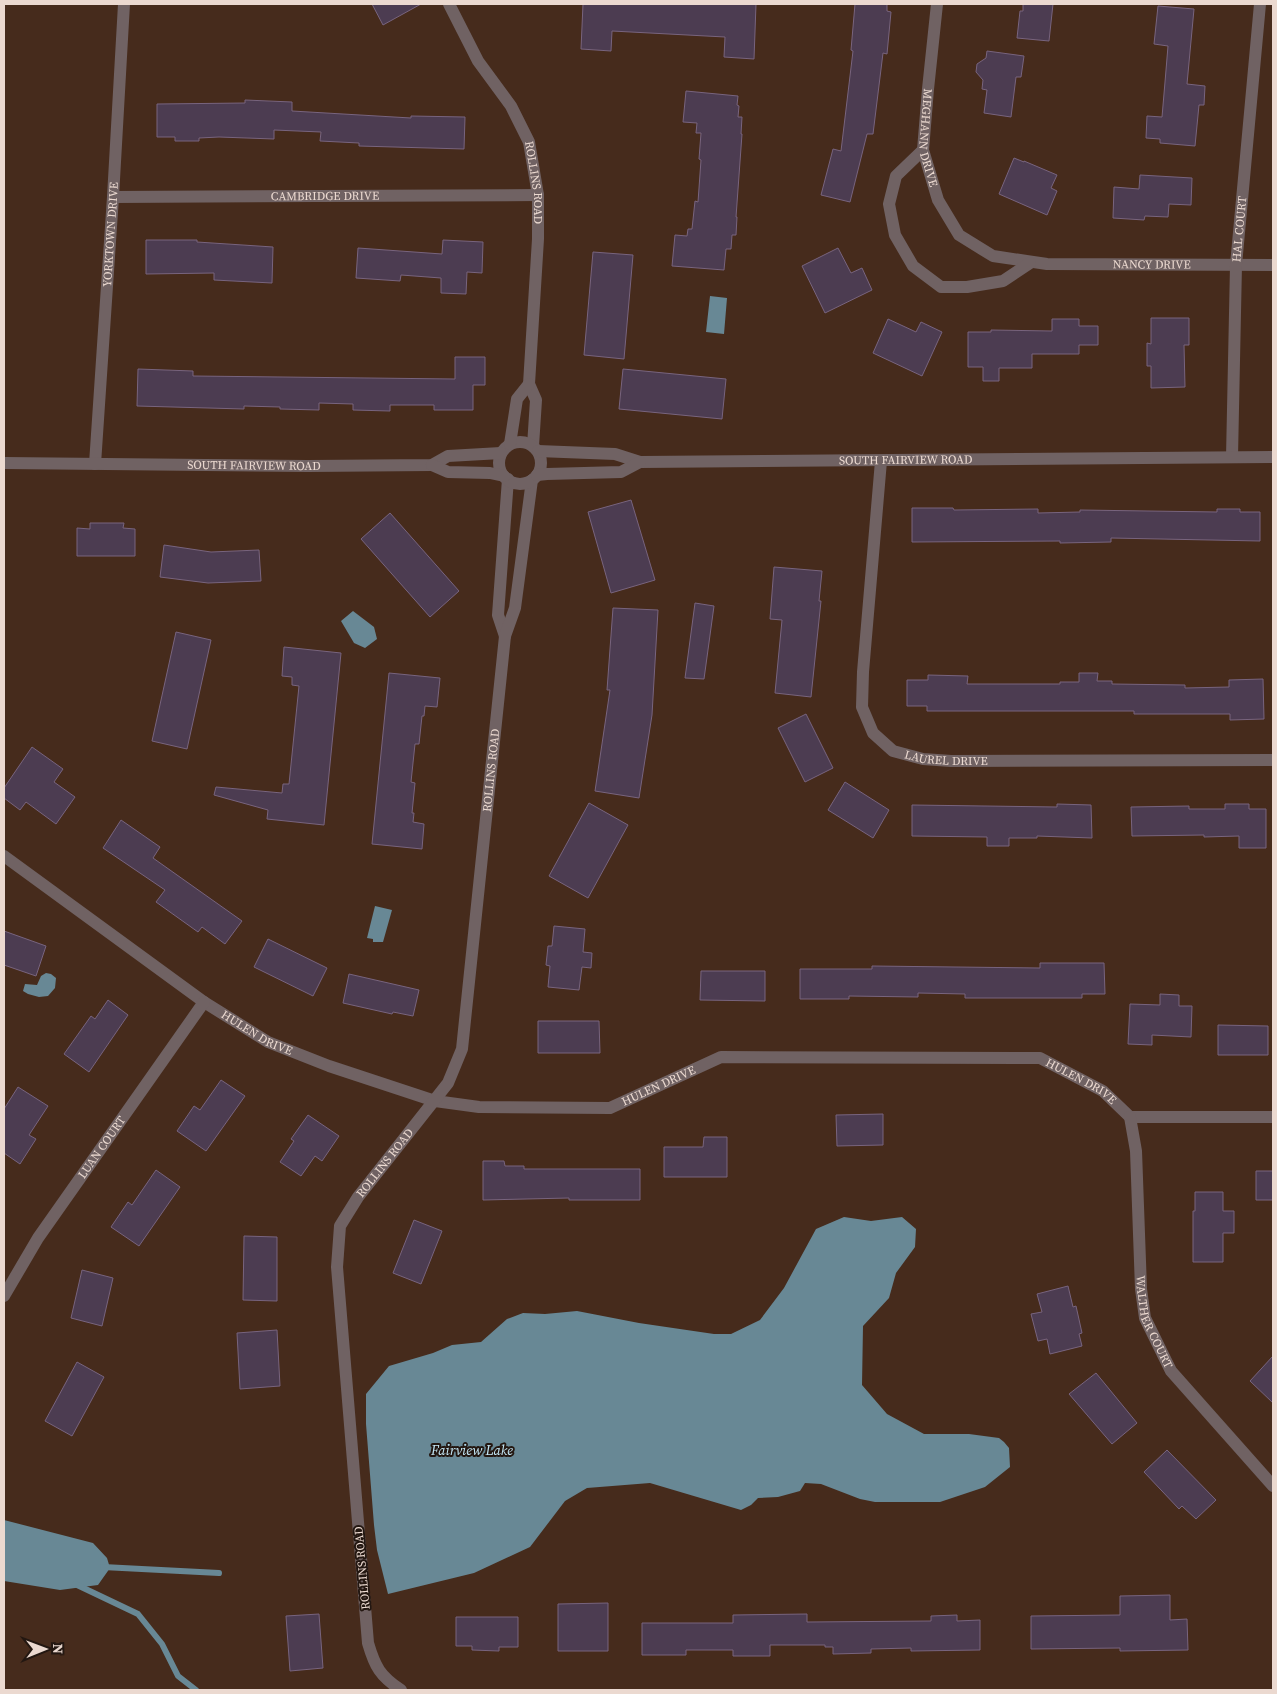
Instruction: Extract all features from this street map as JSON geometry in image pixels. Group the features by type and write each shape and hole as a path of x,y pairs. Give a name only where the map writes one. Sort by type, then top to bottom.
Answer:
{"street":[{"name":"YORKTOWN DRIVE","path":"94,464 114,197 124,4"},
{"name":"ROLLINS ROAD","path":"449,4 478,61 511,106 529,142 538,195 537,248 529,384 536,400 536,449"},
{"name":"MEGHANN DRIVE","path":"937,4 923,150 938,200 960,235"},
{"name":"HAL COURT","path":"1232,457 1236,265 1260,4"},
{"path":"923,150 896,176 889,204 895,235 913,266 941,287 968,287 1003,281 1030,263"},
{"name":"CAMBRIDGE DRIVE","path":"114,197 538,195"},
{"name":"NANCY DRIVE","path":"960,235 993,256 1030,263 1273,265"},
{"name":"ROLLINS ROAD","path":"510,444 517,399 529,384"},
{"path":"506,478 499,465 501,453 510,444 522,442 536,449 541,464 535,478"},
{"name":"SOUTH FAIRVIEW ROAD","path":"536,449 615,454 640,462 1273,457"},
{"name":"SOUTH FAIRVIEW ROAD","path":"4,464 432,465 448,456 501,453"},
{"name":"LAUREL DRIVE","path":"880,461 863,672 862,707 873,733 893,751 923,759 952,761 1273,760"},
{"path":"432,465 448,472 490,473 520,484 547,474 621,472 640,462"},
{"name":"ROLLINS ROAD","path":"505,636 498,615 506,478"},
{"name":"ROLLINS ROAD","path":"400,1690 385,1680 373,1661 368,1643 337,1267 340,1226 358,1197 448,1084 462,1049 505,636 515,608 535,478"},
{"name":"HULEN DRIVE","path":"4,856 204,1002 268,1042 329,1066 435,1101 478,1107 610,1108 721,1057 1040,1058 1102,1091 1130,1116"},
{"name":"LUAN COURT","path":"4,1296 38,1238 204,1002"},
{"path":"1130,1116 1273,1117"},
{"name":"WALTHER COURT","path":"1130,1116 1136,1151 1141,1288 1145,1318 1172,1371 1273,1486"}],"water":[{"path":"710,296 727,298 724,334 706,332"},
{"path":"353,611 374,627 377,639 365,648 354,643 341,621"},
{"path":"375,906 392,910 383,942 373,942 373,939 367,938"},
{"path":"46,973 56,978 55,988 48,996 39,997 23,991 25,984 37,985 41,976"},
{"name":"Fairview Lake","path":"844,1217 871,1221 902,1217 916,1229 915,1247 896,1273 889,1298 863,1326 862,1385 887,1414 924,1434 969,1434 999,1438 1009,1448 1010,1467 985,1487 940,1502 875,1502 860,1499 821,1484 805,1483 800,1491 778,1497 758,1498 751,1505 741,1510 650,1483 587,1488 565,1501 530,1547 474,1573 388,1594 377,1550 374,1525 366,1424 366,1394 389,1366 433,1353 452,1345 481,1342 507,1319 523,1313 545,1314 577,1311 639,1323 714,1334 731,1334 760,1320 784,1288 816,1229"},
{"path":"4,1520 93,1543 107,1558 110,1568 98,1585 60,1590 4,1581"}],"building":[{"path":"372,4 421,4 383,25"},
{"path":"583,4 756,4 754,59 724,57 725,37 612,31 611,51 581,49"},
{"path":"855,4 887,4 887,11 891,12 887,54 883,53 873,134 867,134 850,202 821,195 833,149 841,151 853,51 851,50"},
{"path":"1023,4 1053,4 1049,41 1017,38 1020,11 1023,11"},
{"path":"1158,6 1194,9 1187,84 1205,86 1204,105 1199,105 1195,146 1160,143 1160,139 1146,138 1147,116 1162,117 1168,46 1154,44"},
{"path":"987,51 1024,56 1021,77 1016,77 1011,117 984,113 987,90 982,89 983,80 976,72 977,64 986,58"},
{"path":"686,91 738,96 738,117 742,117 742,134 736,235 732,235 731,249 726,249 724,270 672,266 675,235 687,236 688,229 692,229 695,201 698,202 701,133 696,133 697,123 683,122"},
{"path":"245,100 292,102 292,111 411,118 411,116 465,117 464,149 359,146 359,143 320,141 321,132 274,130 274,139 219,137 199,138 199,141 175,141 175,137 157,137 157,104 245,103"},
{"path":"1014,158 1057,175 1051,188 1057,191 1047,215 999,194"},
{"path":"1140,175 1192,178 1191,205 1169,204 1168,217 1145,216 1144,220 1113,218 1114,187 1139,189"},
{"path":"146,240 197,240 197,242 273,247 272,283 214,280 214,273 146,274"},
{"path":"443,240 483,242 482,273 467,272 466,294 441,293 441,278 401,275 400,281 356,278 358,248 442,254"},
{"path":"838,248 851,273 862,268 872,290 825,313 802,266"},
{"path":"593,252 633,255 624,359 584,355"},
{"path":"1151,318 1189,318 1189,345 1184,345 1185,387 1151,388 1151,366 1147,366 1147,343 1151,344"},
{"path":"888,319 916,332 921,322 942,332 922,376 873,353"},
{"path":"1052,319 1079,319 1079,326 1098,326 1098,345 1079,345 1079,354 1032,354 1032,368 999,368 999,381 983,381 983,367 968,367 968,332 991,332 991,330 1052,331"},
{"path":"455,357 485,357 485,385 473,385 473,410 434,410 434,405 390,405 390,411 353,410 353,404 319,403 319,410 244,406 244,409 137,406 138,369 193,371 193,376 455,379"},
{"path":"623,369 726,379 722,419 619,409"},
{"path":"631,500 655,580 611,593 588,512"},
{"path":"912,508 953,508 954,510 1038,509 1038,513 1080,512 1080,510 1217,512 1217,509 1240,509 1240,512 1260,512 1260,541 1111,538 1111,542 912,542"},
{"path":"390,513 459,591 430,617 361,539"},
{"path":"90,523 124,523 123,528 135,529 135,556 77,556 77,528 90,529"},
{"path":"164,545 211,552 259,550 261,581 208,583 160,577"},
{"path":"774,567 822,571 819,601 821,601 811,697 775,693 782,620 770,619"},
{"path":"695,603 714,606 704,679 685,678"},
{"path":"613,608 658,610 652,715 639,798 595,791 610,690 607,690"},
{"path":"176,632 211,640 187,749 152,741"},
{"path":"284,647 341,653 324,825 267,819 268,810 214,795 216,787 282,793 283,784 289,784 299,686 292,685 292,677 282,676"},
{"path":"389,673 440,678 437,707 425,706 424,716 422,716 419,744 415,744 411,782 415,783 413,822 424,824 422,849 372,844"},
{"path":"1079,673 1098,673 1097,681 1112,681 1112,684 1185,685 1185,688 1229,687 1229,680 1263,679 1264,719 1230,720 1230,714 1134,714 1134,711 927,711 927,706 907,706 907,680 928,680 928,675 968,676 967,684 1060,684 1060,682 1079,682"},
{"path":"806,714 833,768 805,782 778,728"},
{"path":"32,747 63,769 54,782 75,797 56,824 26,802 20,810 4,798 4,788"},
{"path":"845,782 889,810 873,838 828,810"},
{"path":"589,803 628,825 588,898 549,876"},
{"path":"1057,804 1091,805 1092,838 1037,836 1037,838 1009,838 1009,846 987,846 987,837 912,836 912,805 1057,807"},
{"path":"1225,804 1249,804 1249,809 1266,809 1266,848 1239,848 1239,836 1132,836 1131,807 1189,806 1189,809 1225,809"},
{"path":"121,820 160,847 153,858 242,921 225,944 202,927 198,932 156,902 165,890 103,848"},
{"path":"554,926 585,929 583,952 592,953 591,968 582,967 579,990 548,987 550,966 546,965 548,946 552,946"},
{"path":"4,931 46,946 36,976 4,965"},
{"path":"268,939 327,968 313,996 254,967"},
{"path":"1040,963 1104,963 1105,994 1082,994 1082,998 965,998 965,994 918,993 918,997 849,996 849,999 800,999 800,969 872,969 872,966 1040,968"},
{"path":"701,971 765,971 765,1001 700,1000"},
{"path":"349,974 419,990 413,1016 393,1012 392,1014 343,1003"},
{"path":"1160,994 1179,995 1179,1006 1192,1006 1191,1037 1152,1035 1152,1045 1128,1044 1130,1004 1160,1005"},
{"path":"108,1000 128,1015 89,1072 64,1054 91,1016 95,1019"},
{"path":"538,1021 599,1021 600,1053 538,1053"},
{"path":"1218,1025 1268,1026 1268,1055 1218,1055"},
{"path":"221,1080 245,1096 206,1151 177,1131 194,1106 200,1110"},
{"path":"18,1087 48,1106 29,1135 36,1139 20,1164 4,1153 4,1109"},
{"path":"883,1114 883,1145 837,1146 836,1115"},
{"path":"308,1115 339,1136 322,1161 315,1156 301,1176 280,1162 294,1141 291,1139"},
{"path":"704,1137 727,1137 727,1177 664,1177 664,1147 703,1147"},
{"path":"483,1161 504,1161 505,1166 524,1166 524,1169 640,1169 640,1200 569,1200 569,1198 483,1200"},
{"path":"156,1170 180,1187 139,1246 111,1227 128,1202 132,1205"},
{"path":"1256,1171 1273,1171 1273,1200 1256,1200"},
{"path":"1195,1192 1223,1192 1223,1211 1234,1211 1234,1233 1223,1233 1223,1262 1193,1262"},
{"path":"414,1220 442,1231 421,1284 393,1273"},
{"path":"244,1236 277,1237 277,1301 243,1300"},
{"path":"82,1270 113,1278 102,1326 71,1318"},
{"path":"1068,1286 1073,1307 1076,1306 1082,1333 1079,1334 1082,1346 1050,1354 1047,1339 1038,1341 1031,1314 1042,1312 1037,1294"},
{"path":"277,1330 280,1386 240,1389 237,1333"},
{"path":"1273,1356 1273,1403 1250,1381"},
{"path":"77,1362 104,1377 72,1436 45,1421"},
{"path":"1096,1373 1137,1423 1112,1444 1069,1394"},
{"path":"1167,1450 1216,1500 1196,1519 1182,1506 1179,1509 1144,1472"},
{"path":"1170,1595 1170,1620 1187,1619 1188,1650 1120,1651 1120,1648 1031,1649 1031,1616 1120,1615 1120,1596"},
{"path":"608,1603 608,1651 558,1651 558,1604"},
{"path":"319,1614 323,1668 290,1671 286,1616"},
{"path":"807,1614 807,1622 931,1621 931,1616 957,1615 957,1621 980,1620 980,1650 911,1651 911,1648 871,1649 871,1653 833,1654 833,1647 825,1647 825,1645 770,1645 770,1656 733,1656 733,1650 686,1650 686,1655 642,1655 642,1623 733,1623 733,1615"},
{"path":"456,1617 518,1617 518,1647 499,1647 499,1651 472,1650 472,1646 456,1646"}],"waterway":[{"path":"103,1567 219,1573"},
{"path":"75,1584 138,1614 162,1644 178,1676 196,1690"}]}
